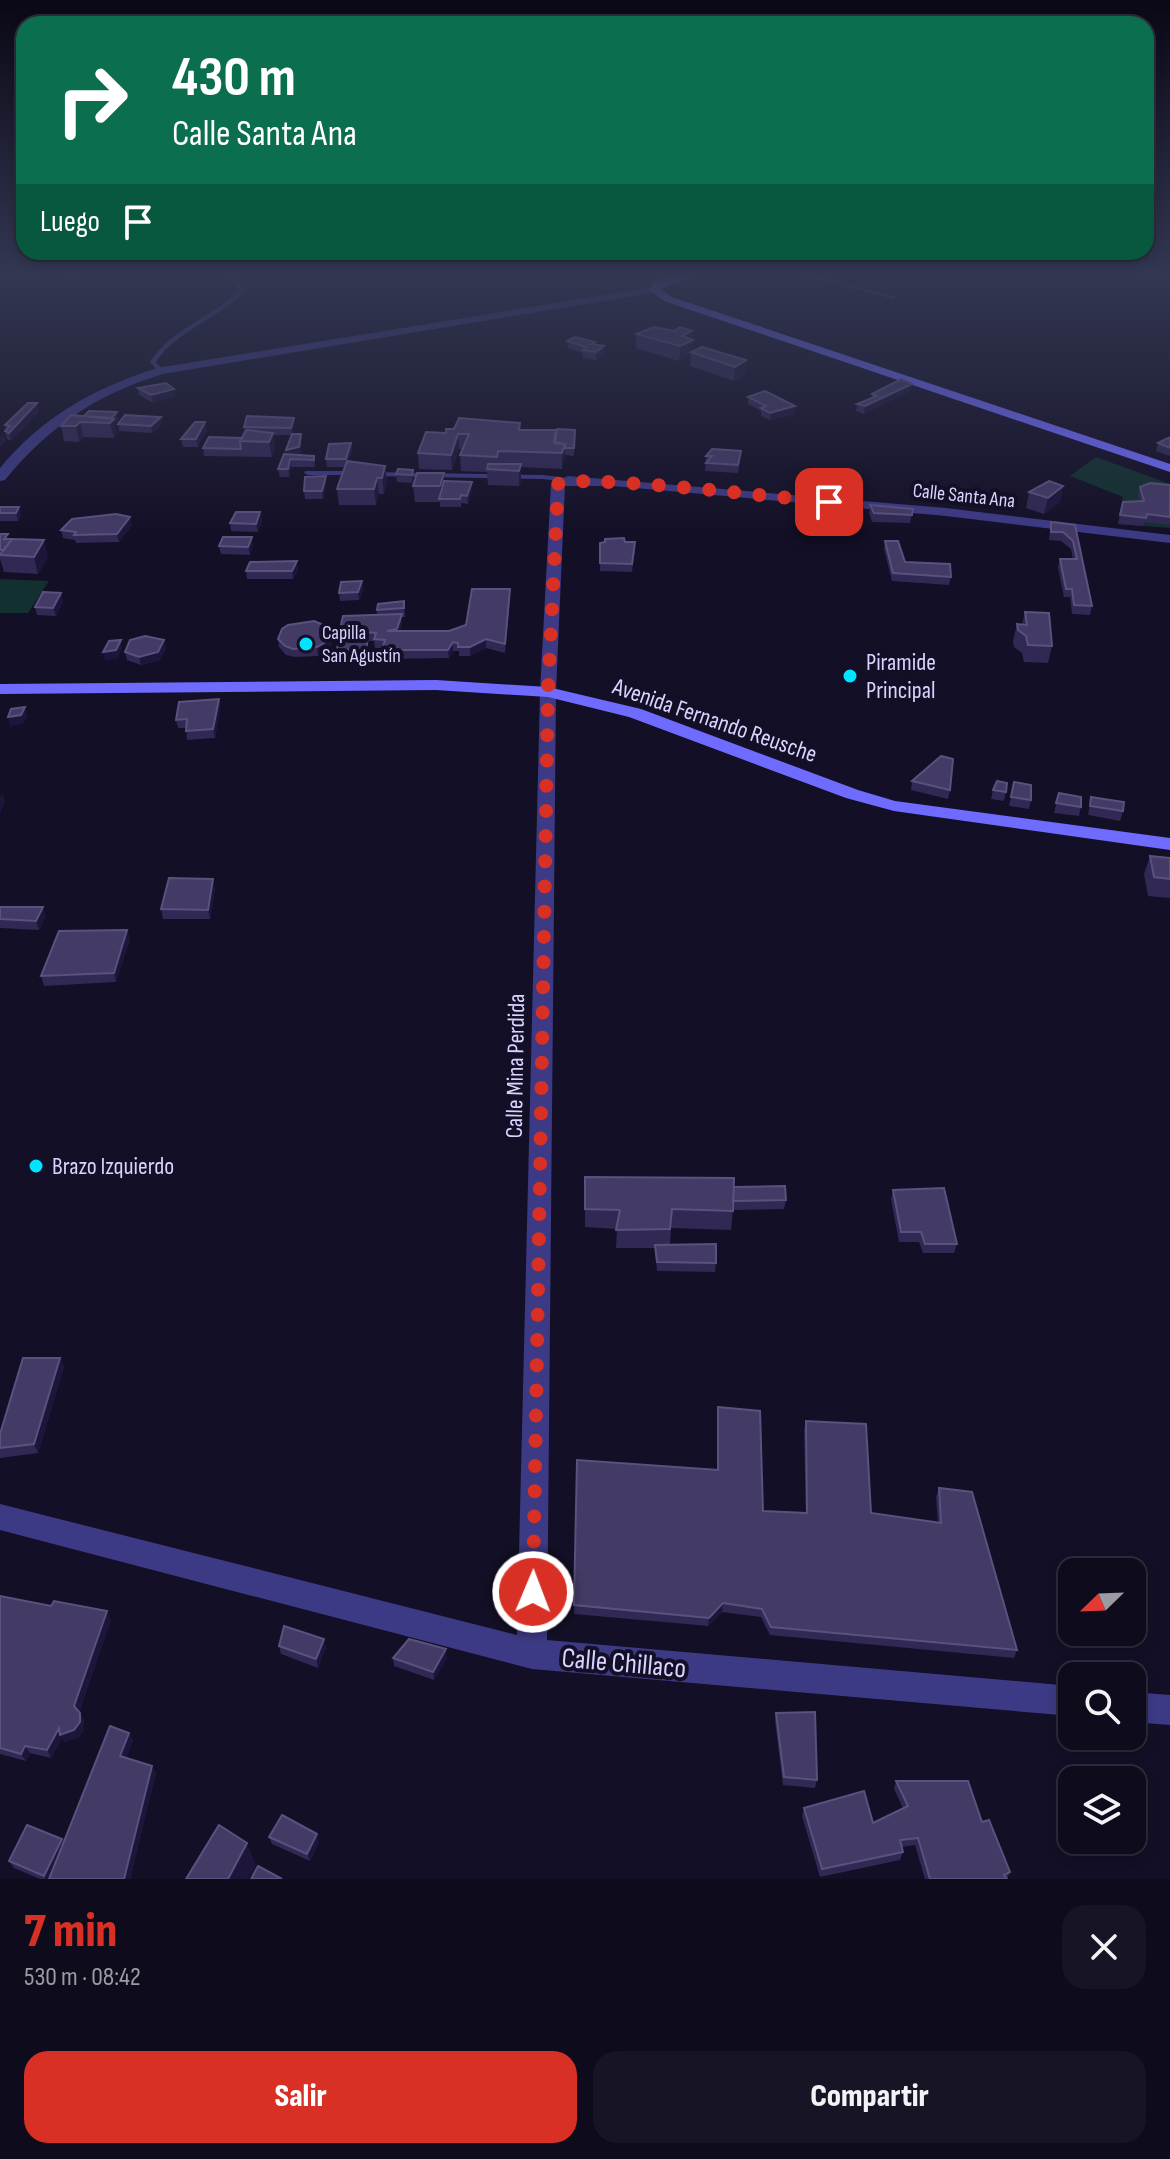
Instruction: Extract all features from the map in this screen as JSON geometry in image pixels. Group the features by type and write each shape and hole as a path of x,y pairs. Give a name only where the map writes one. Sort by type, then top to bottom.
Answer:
{"street":[{"path":"0,477 26,443 88,398 120,382 161,371 230,360"},
{"path":"848,360 1170,468"},
{"name":"Calle Santa Ana","path":"565,481 946,512 1170,539"},
{"name":"Calle Mina Perdida","path":"532,1654 548,692 558,484 565,481"},
{"name":"Avenida Fernando Reusche","path":"0,689 436,685 548,692 635,713 852,794 894,806 1170,844"},
{"name":"Calle Chillaco","path":"0,1517 532,1654 1058,1700"},
{"path":"1146,1708 1170,1710"}],"lane":[{"path":"154,360 161,371"},
{"path":"308,473 543,477 565,481"}],"green space":[{"path":"1096,457 1170,484 1170,528 1118,524 1123,497 1070,476"},
{"path":"0,579 49,581 28,613 0,613"}],"building":[{"path":"714,360 746,360 735,367"},
{"path":"901,379 912,384 865,406 857,404 877,396 872,394"},
{"path":"166,383 174,389 151,395 138,388"},
{"path":"765,391 795,406 770,413 761,408 766,406 748,397"},
{"path":"28,403 37,403 9,433 5,431 10,426 5,425"},
{"path":"89,411 117,412 112,418 84,416"},
{"path":"71,415 114,419 110,423 80,422 76,426 61,426"},
{"path":"125,415 161,417 151,426 118,424"},
{"path":"247,416 294,418 291,428 244,427"},
{"path":"459,418 520,423 519,430 556,430 554,442 565,444 562,453 498,451 497,457 460,455 469,434 458,434 451,455 418,453 426,432 446,433 446,429 454,429"},
{"path":"195,422 205,422 196,439 181,439"},
{"path":"557,429 575,430 574,448 555,443"},
{"path":"246,430 273,433 269,442 240,441"},
{"path":"292,434 301,434 299,447 286,450"},
{"path":"209,437 242,438 241,449 203,448"},
{"path":"1170,437 1170,448 1158,443"},
{"path":"351,443 346,459 326,459 329,444"},
{"path":"712,449 741,451 738,465 706,463 712,456 706,456"},
{"path":"284,454 314,456 314,460 290,459 288,469 278,469"},
{"path":"347,461 385,466 382,478 377,478 374,489 337,489"},
{"path":"488,464 521,464 519,471 487,469"},
{"path":"398,469 413,470 412,475 396,474"},
{"path":"417,473 444,473 440,486 413,486"},
{"path":"326,476 322,491 304,491 305,477"},
{"path":"444,481 472,482 467,496 439,499"},
{"path":"1049,481 1063,486 1048,498 1029,492"},
{"path":"1150,483 1170,485 1170,517 1120,515 1123,502 1144,501 1140,487"},
{"path":"870,505 913,509 912,515 874,513"},
{"path":"0,507 19,507 16,513 0,513"},
{"path":"236,512 260,512 256,524 230,523"},
{"path":"116,514 130,517 117,534 74,535 76,532 61,530 72,519"},
{"path":"1051,522 1075,525 1092,606 1074,605 1072,589 1066,589 1060,559 1077,559 1073,541 1063,532 1051,532"},
{"path":"0,534 8,534 4,539 12,539 4,550 0,550"},
{"path":"223,537 252,537 248,547 219,546"},
{"path":"624,538 625,542 635,542 632,564 600,563 600,543 605,539"},
{"path":"12,539 44,540 34,557 0,555"},
{"path":"885,541 898,541 905,562 950,564 951,577 893,573"},
{"path":"297,561 292,571 246,571 250,562"},
{"path":"362,581 358,592 339,593 341,582"},
{"path":"472,589 510,589 505,644 486,639 470,647 458,647 458,643 453,642 448,650 382,650 385,640 374,639 376,633 363,632 365,629 340,629 343,616 402,614 397,629 387,631 449,631 466,625"},
{"path":"43,592 61,593 53,608 35,607"},
{"path":"404,601 404,608 377,610 378,604"},
{"path":"1025,612 1049,613 1052,646 1028,645 1026,636 1018,630 1017,624 1027,625"},
{"path":"314,621 332,631 329,640 317,647 293,649 278,639 282,629 288,625"},
{"path":"340,631 358,631 357,638 368,638 366,649 337,650"},
{"path":"145,636 164,640 158,652 139,657 125,652 130,640"},
{"path":"121,640 116,650 103,652 109,641"},
{"path":"219,699 213,729 186,731 187,719 176,720 179,702"},
{"path":"25,707 21,715 8,717 11,709"},
{"path":"941,756 953,759 950,790 912,781"},
{"path":"997,781 1007,783 1006,792 993,790"},
{"path":"1014,782 1031,785 1031,800 1011,797"},
{"path":"1059,793 1081,797 1081,807 1056,803"},
{"path":"1091,797 1124,802 1123,811 1090,806"},
{"path":"1150,856 1170,858 1170,879 1154,877"},
{"path":"169,878 213,879 208,910 161,909"},
{"path":"0,907 43,907 36,921 0,919"},
{"path":"127,930 114,973 41,976 59,931"},
{"path":"585,1177 734,1178 733,1211 672,1209 670,1229 616,1230 620,1210 585,1209"},
{"path":"785,1186 786,1200 733,1201 734,1187"},
{"path":"944,1188 957,1244 925,1244 921,1232 901,1232 893,1190"},
{"path":"716,1244 716,1263 657,1262 655,1245"},
{"path":"23,1358 60,1358 34,1444 0,1448 0,1434"},
{"path":"718,1407 760,1411 763,1511 807,1513 806,1421 866,1424 871,1513 941,1523 939,1488 972,1492 1017,1650 771,1627 762,1609 723,1603 709,1618 574,1605 577,1460 718,1470"},
{"path":"0,1596 51,1606 54,1601 107,1611 74,1706 80,1713 80,1722 74,1730 60,1735 59,1728 47,1750 25,1746 21,1754 0,1748"},
{"path":"284,1626 324,1639 316,1659 279,1646"},
{"path":"409,1639 446,1649 433,1672 393,1658"},
{"path":"815,1712 817,1780 784,1777 776,1713"},
{"path":"110,1726 129,1733 120,1756 152,1766 124,1879 49,1879"},
{"path":"896,1781 968,1781 982,1822 989,1820 1010,1872 1004,1875 1007,1879 930,1879 918,1838 900,1840 903,1852 822,1869 804,1808 864,1791 873,1823 908,1806"},
{"path":"282,1815 317,1834 307,1854 269,1837"},
{"path":"27,1825 62,1839 44,1876 9,1861"},
{"path":"219,1825 247,1843 228,1879 186,1879"},
{"path":"258,1866 282,1879 251,1879"}],"place":[{"name":"Capilla San Agustín","path":"306,644"},
{"name":"Piramide Principal","path":"850,676"},
{"name":"Brazo Izquierdo","path":"36,1166"}],"route":[{"path":"533,1592 548,692 558,484 568,480 613,482 829,502"}]}
